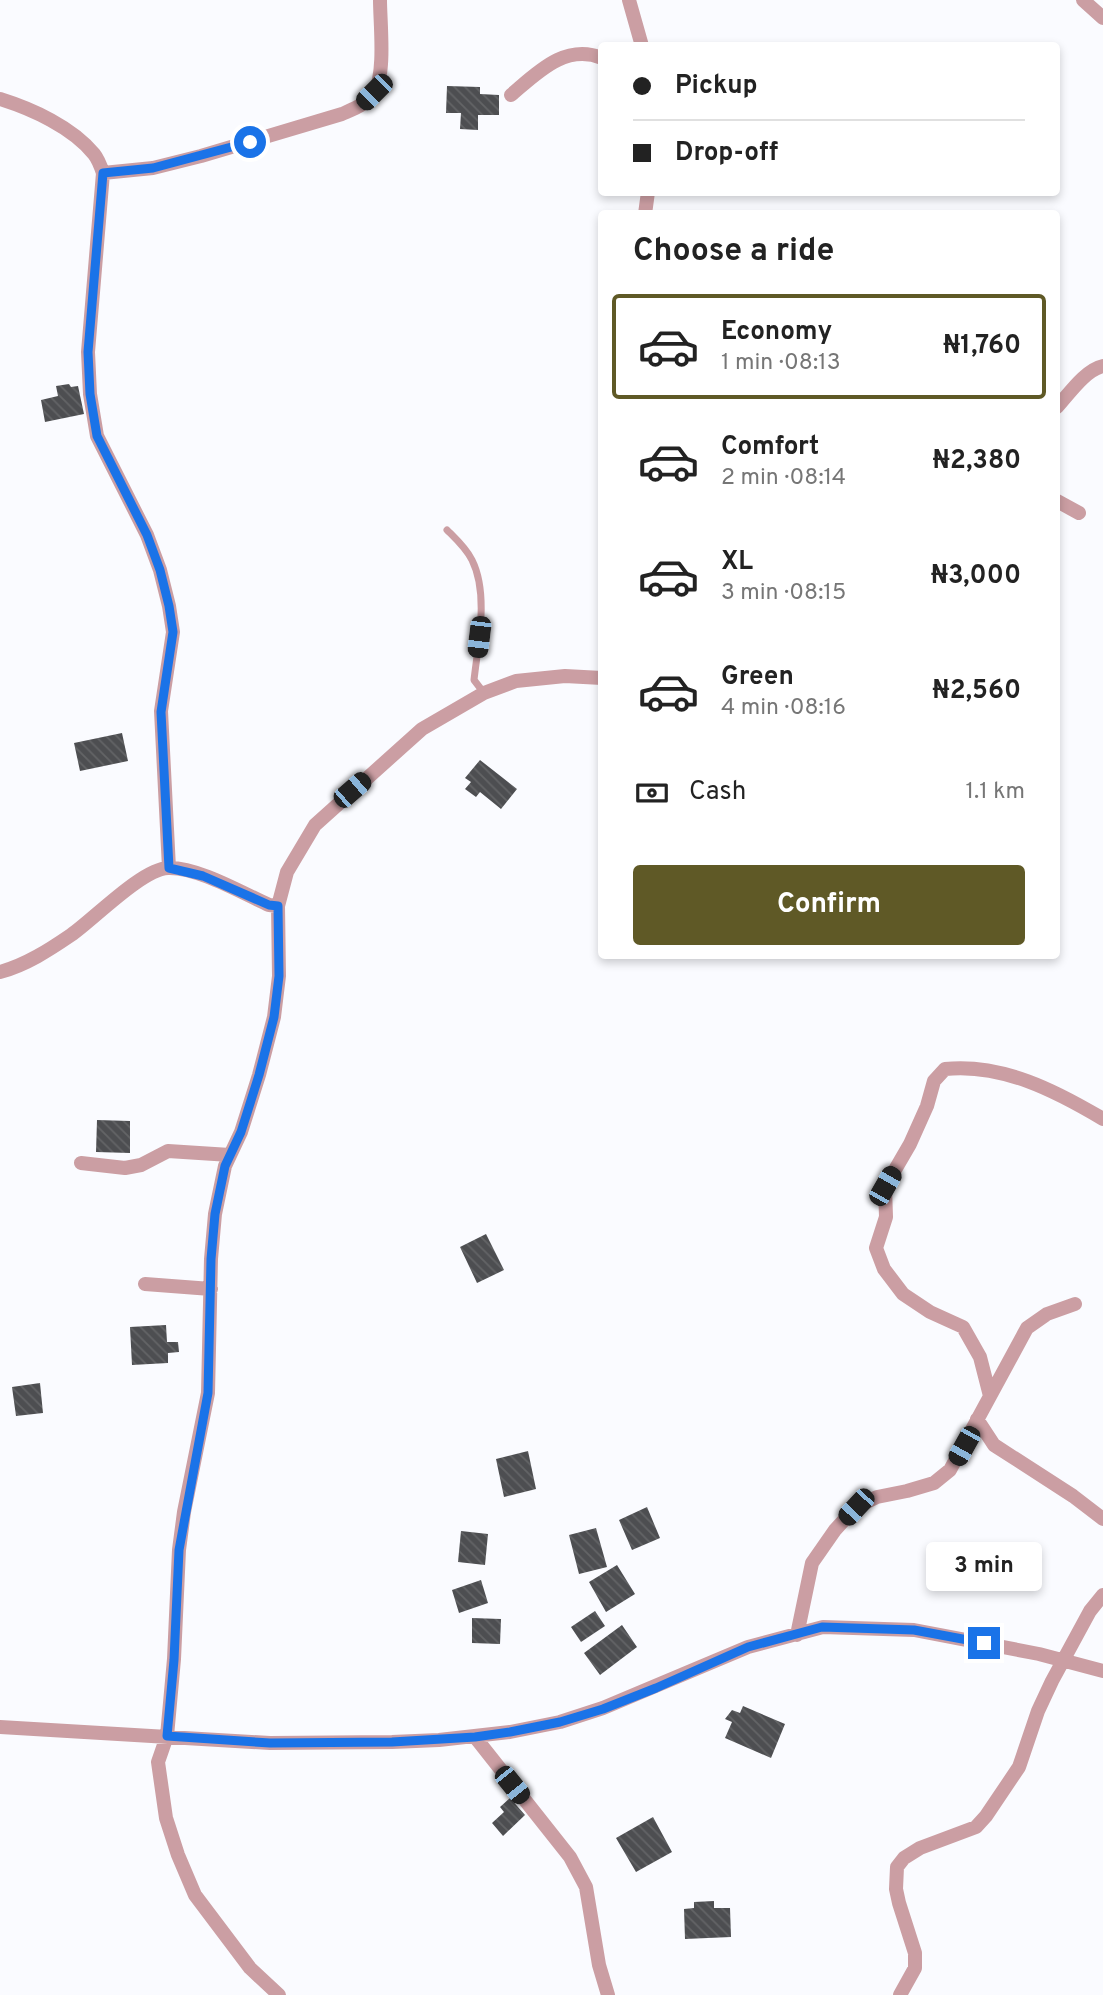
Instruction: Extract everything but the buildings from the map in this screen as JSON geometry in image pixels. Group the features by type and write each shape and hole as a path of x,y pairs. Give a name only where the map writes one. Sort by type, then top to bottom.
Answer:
{"street":[{"path":"103,173 153,168 201,156 342,114 363,103 374,92 379,77 380,0"},
{"path":"629,0 641,42"},
{"path":"1083,0 1103,18"},
{"path":"511,95 542,68 561,58 581,52 598,57"},
{"path":"0,99 51,121 80,141 95,155 103,173 88,352 90,394 97,436 147,535 169,606 173,632 161,712 169,868"},
{"path":"1060,403 1097,367 1103,366"},
{"path":"1060,503 1079,513"},
{"path":"279,1995 250,1968 195,1895 166,1818 158,1762 167,1736 179,1550 208,1393 215,1214 225,1166 241,1132 274,1017 279,976 278,906 287,872 315,825 422,729 484,693 516,681 565,676 598,678"},
{"path":"0,972 30,961 72,934 155,871 169,868 203,876 269,905 278,906"},
{"path":"989,1396 980,1357 963,1328 930,1312 903,1294 884,1269 876,1248 886,1217 885,1186 910,1144 927,1106 934,1081 946,1069 982,1069 1007,1074 1045,1088 1103,1119"},
{"path":"81,1163 125,1168 141,1165 169,1151 230,1155"},
{"path":"145,1284 211,1289"},
{"path":"797,1635 812,1563 835,1530 856,1507 877,1497 907,1492 934,1483 950,1470 1027,1328 1047,1314 1075,1304"},
{"path":"977,1419 994,1445 1073,1496 1103,1519"},
{"path":"900,1995 915,1968 915,1953 896,1889 897,1867 904,1858 920,1848 975,1827 986,1816 1018,1767 1038,1711 1090,1611 1103,1595"},
{"path":"0,1727 270,1743 392,1742 475,1737 548,1724 603,1709 748,1647 822,1627 914,1630 1040,1654 1103,1671"},
{"path":"475,1737 570,1857 586,1887 608,1995"}],"lane":[{"path":"447,530 473,561 482,599 474,680 484,693"}],"route":[{"path":"250,142 153,168 103,173 88,352 90,394 97,436 147,535 169,606 173,632 161,712 169,868 203,876 254,899 278,906 279,976 274,1017 241,1132 225,1166 215,1214 211,1259 208,1393 179,1550 167,1736 270,1743 392,1742 475,1737 560,1722 603,1709 748,1647 822,1627 914,1630 984,1643"}]}
